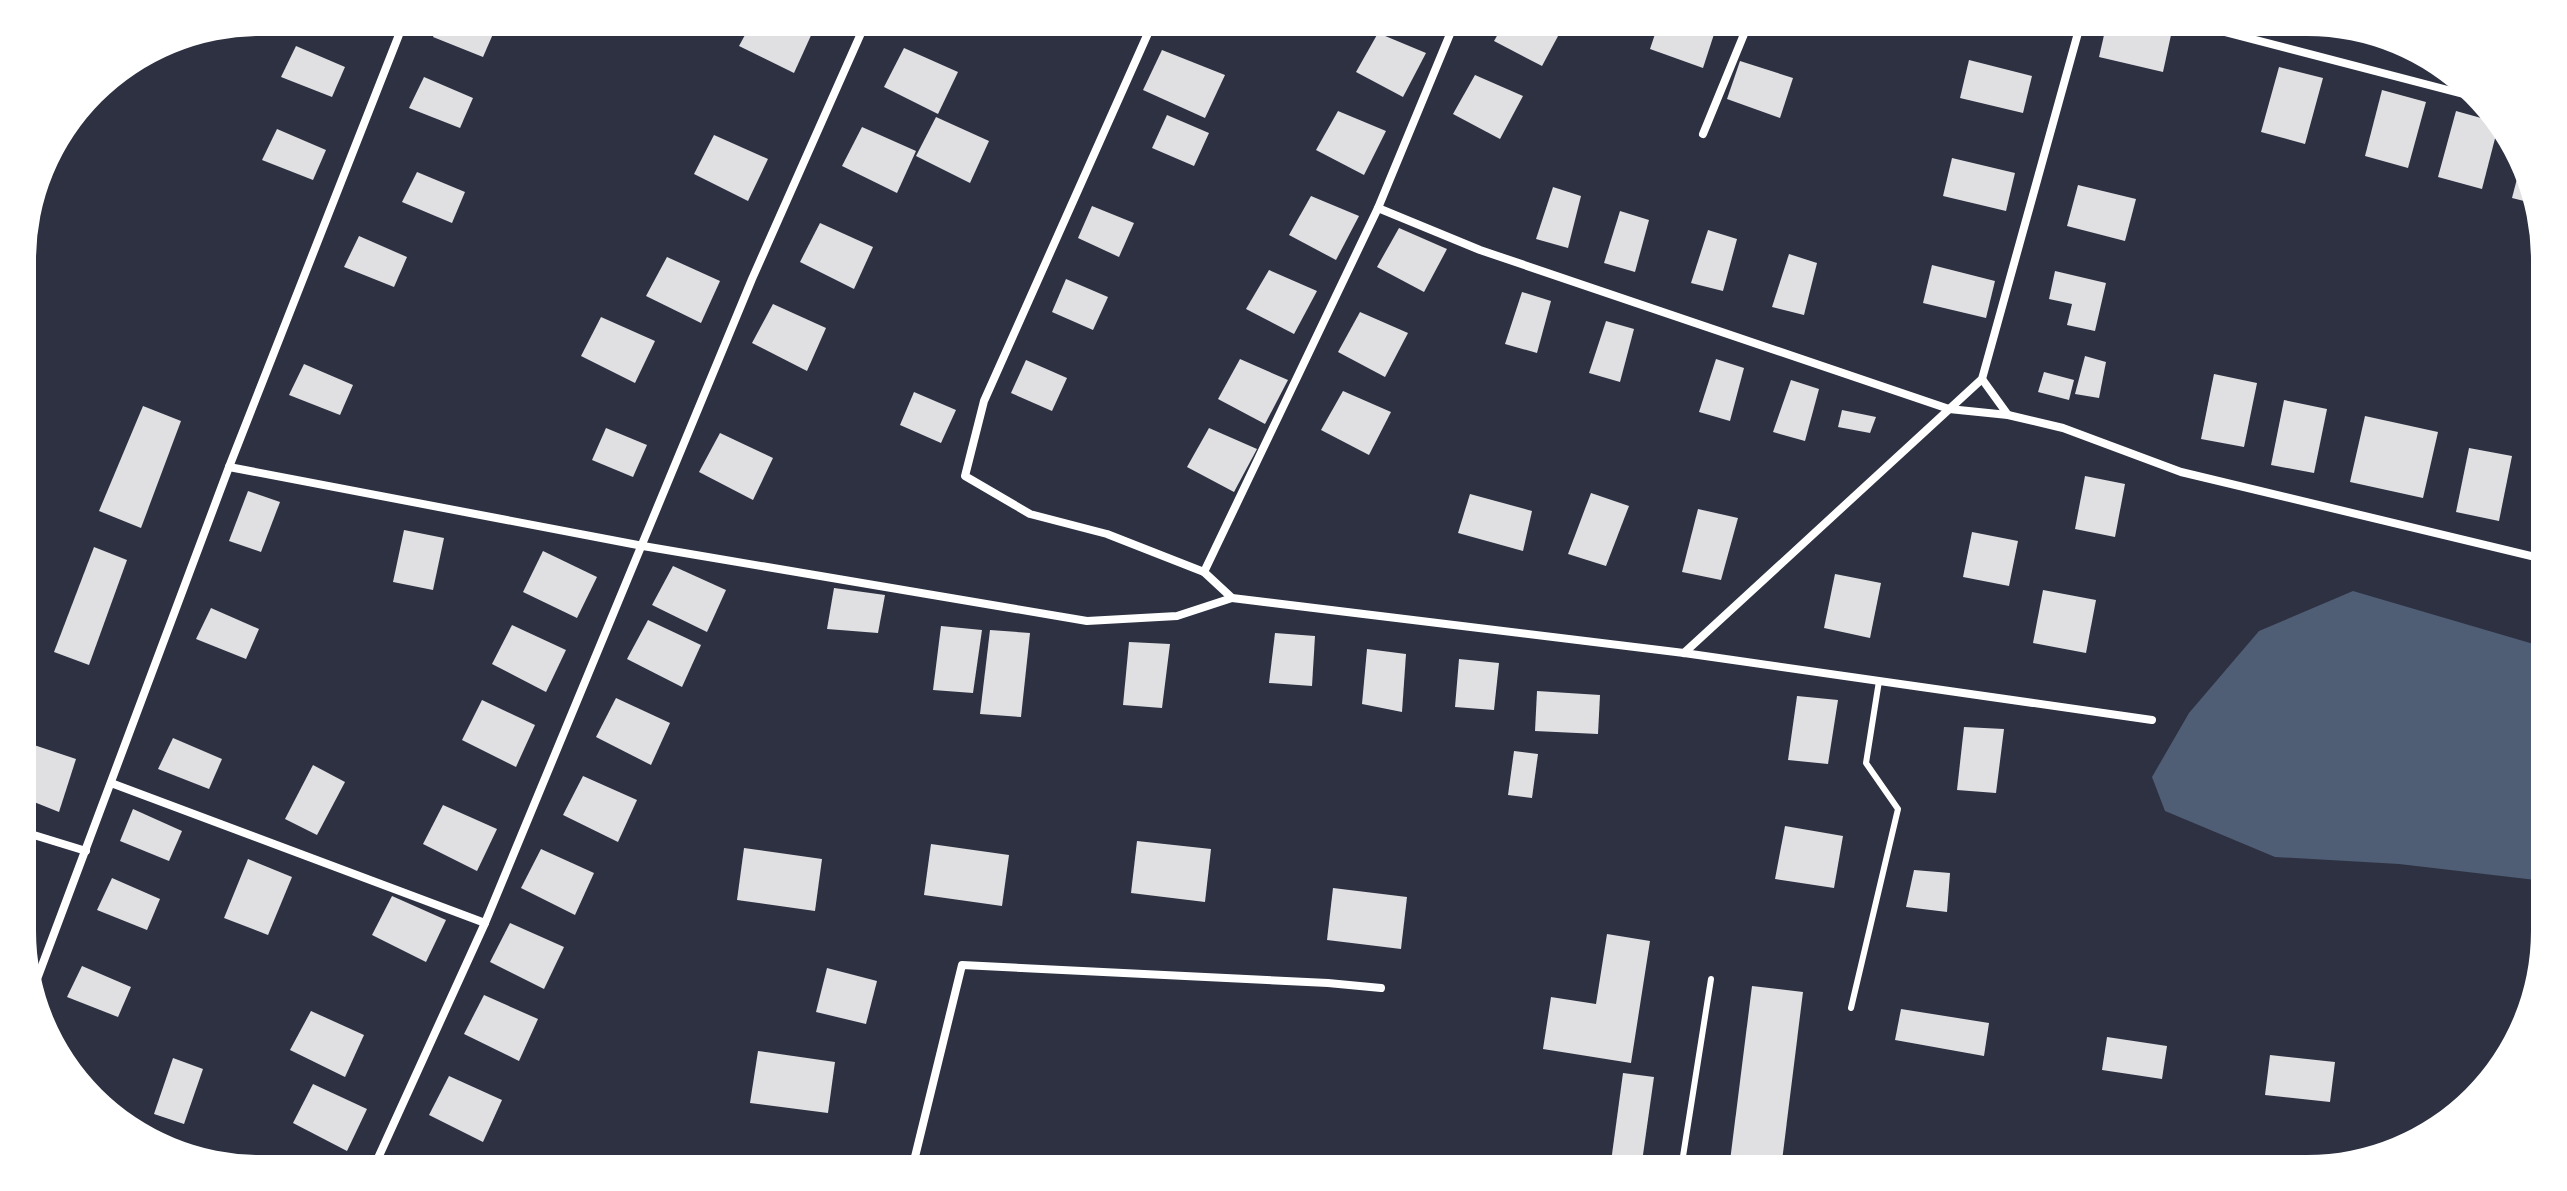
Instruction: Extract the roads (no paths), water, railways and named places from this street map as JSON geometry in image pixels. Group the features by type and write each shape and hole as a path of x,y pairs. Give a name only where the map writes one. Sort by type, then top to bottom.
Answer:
{"street":[{"path":"40,971 229,467 398,36"},
{"path":"379,1155 485,923 752,279 860,36"},
{"path":"1147,36 984,401 965,476 1030,514 1107,534 1204,572 1232,598"},
{"path":"1204,572 1378,208 1449,36"},
{"path":"1703,134 1743,36"},
{"path":"1684,653 1982,379 2077,36"},
{"path":"2240,36 2453,91"},
{"path":"1378,208 1480,250 1949,409 2008,415 2063,428 2181,472 2531,556"},
{"path":"1982,379 2008,415"},
{"path":"229,467 643,546 1087,621 1177,616 1232,598 1684,653 2152,720"},
{"path":"111,783 485,923"},
{"path":"36,836 86,851"},
{"path":"915,1155 962,965 1381,988"}],"lane":[{"path":"1851,1008 1898,809 1866,763 1879,681"},
{"path":"1683,1155 1711,979"}],"water":[{"path":"2353,591 2531,643 2531,879 2399,864 2275,857 2165,811 2152,777 2189,713 2259,631"}]}
